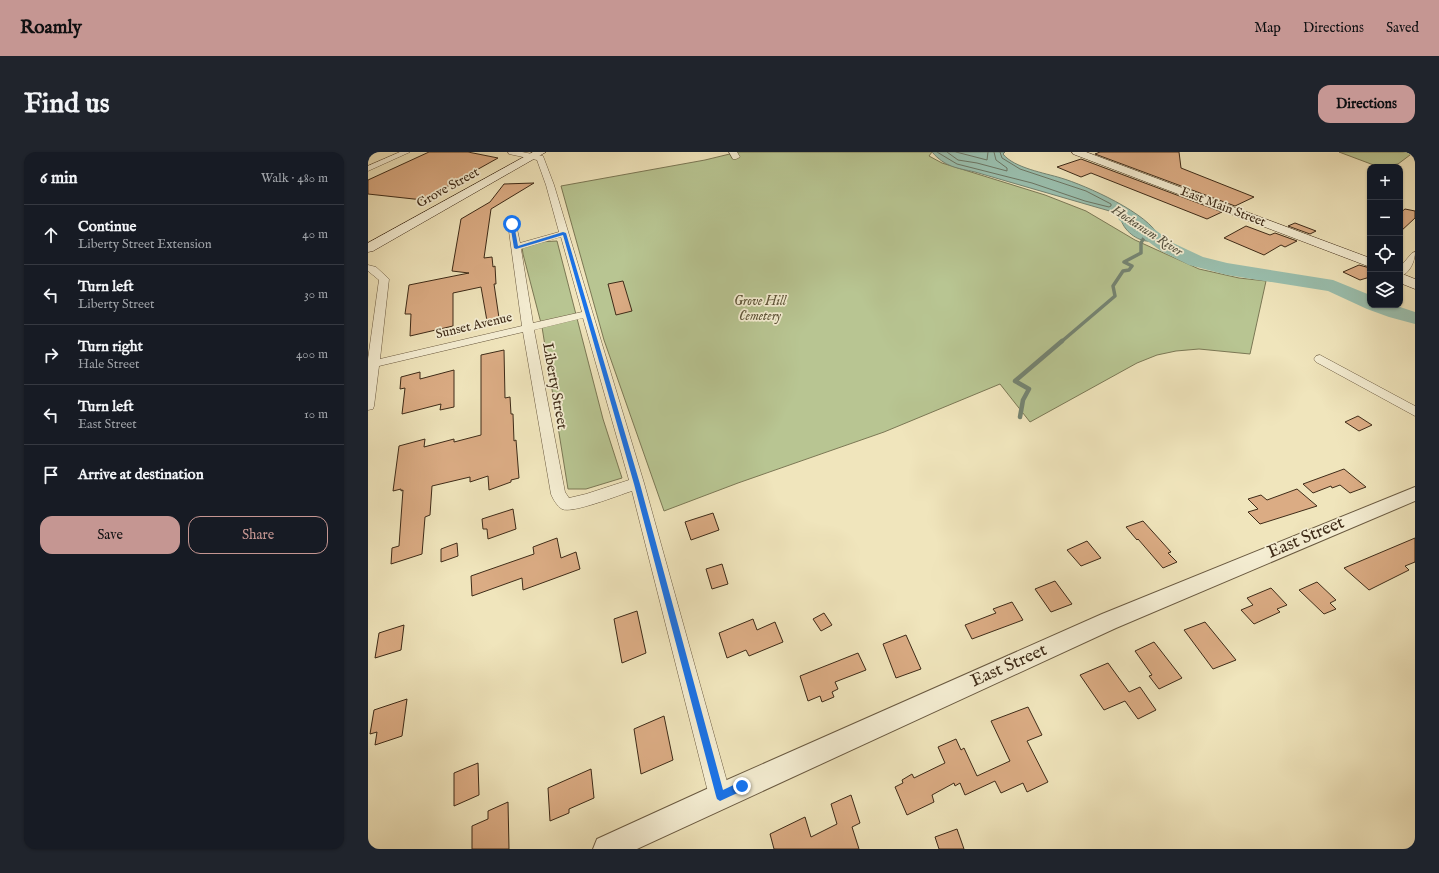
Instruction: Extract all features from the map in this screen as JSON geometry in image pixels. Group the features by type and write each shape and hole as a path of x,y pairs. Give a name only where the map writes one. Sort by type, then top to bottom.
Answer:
{"main road":[{"name":"East Main Street","path":"1077,152 1367,262"},
{"name":"Grove Street","path":"368,248 537,154"},
{"path":"1403,279 1415,285"}],"street":[{"path":"368,169 406,152"},
{"path":"512,152 537,154 540,158 550,185 637,484 720,796"},
{"name":"Liberty Street","path":"512,224 528,327 558,494 566,504 588,500 637,484"},
{"path":"516,248 564,233"},
{"path":"1401,272 1415,255"},
{"path":"368,268 373,269 384,279 370,364 368,406"},
{"name":"Sunset Avenue","path":"370,364 587,314"},
{"path":"1320,359 1415,412"},
{"name":"East Street","path":"607,849 720,796 1109,621 1415,494"}],"green space":[{"name":"Grove Hill Cemetery","path":"738,152 932,152 929,156 942,163 1045,195 1086,211 1135,240 1199,269 1239,278 1266,281 1250,354 1199,349 1176,351 1157,355 1137,363 1030,422 1000,384 884,432 738,483 664,511 604,340 561,186 705,160"},
{"path":"1339,152 1414,152 1398,164 1371,164"},
{"path":"557,241 603,419 622,478 586,489 568,489 542,327 522,247 537,242"}],"water":[{"path":"932,152 1005,152 1003,154 1014,163 1072,182 1116,202 1143,219 1153,228 1159,237 1151,241 1142,240 1129,233 1118,216 1113,212 952,166 942,161"}],"building":[{"path":"429,152 468,152 498,158 423,200 368,194 368,180"},
{"path":"1100,152 1179,152 1181,168 1254,197 1235,206 1095,154"},
{"path":"1081,159 1222,212 1207,219 1091,173 1081,177 1057,167"},
{"path":"534,183 491,209 484,258 492,257 493,267 495,266 496,284 494,284 499,318 487,321 481,287 453,293 453,326 410,336 411,314 405,314 409,285 469,273 452,271 461,219 490,202 504,184"},
{"path":"1405,209 1415,211 1415,218 1403,229 1403,211"},
{"path":"1295,223 1316,231 1310,234 1288,226"},
{"path":"1246,226 1270,235 1275,233 1297,241 1285,247 1281,245 1264,255 1224,238"},
{"path":"1359,265 1367,267 1367,278 1360,280 1343,272"},
{"path":"623,281 632,311 616,315 608,284"},
{"path":"504,350 505,398 510,397 511,414 513,414 514,441 516,440 519,478 489,490 488,476 470,482 470,477 432,486 430,515 425,517 422,554 391,564 392,548 399,546 403,490 393,491 399,446 425,439 424,447 454,439 454,442 481,435 481,355"},
{"path":"454,370 454,407 440,410 441,404 402,414 405,388 400,389 401,377 420,372 420,379"},
{"path":"1358,416 1372,425 1359,431 1345,422"},
{"path":"1344,469 1366,487 1350,493 1340,485 1332,488 1331,486 1313,493 1303,484"},
{"path":"1297,489 1317,506 1260,524 1248,512 1258,509 1248,499 1261,495 1267,500"},
{"path":"513,509 516,529 488,539 487,529 483,529 482,519"},
{"path":"713,513 719,530 691,540 685,522"},
{"path":"1143,521 1171,552 1168,553 1177,562 1163,568 1126,527"},
{"path":"557,538 561,558 576,552 580,569 523,590 522,578 472,596 471,576 534,554 533,547"},
{"path":"1415,538 1415,562 1405,566 1409,570 1369,590 1344,568"},
{"path":"1087,541 1101,558 1081,566 1067,550"},
{"path":"457,543 458,556 441,562 441,549"},
{"path":"722,564 728,584 712,589 706,569"},
{"path":"1055,581 1072,604 1051,612 1035,589"},
{"path":"1317,582 1336,600 1330,603 1336,609 1324,614 1299,590"},
{"path":"1271,588 1287,605 1277,609 1280,612 1254,624 1241,610 1253,605 1247,598"},
{"path":"1012,602 1023,620 972,639 965,625 996,613 993,609"},
{"path":"637,611 646,653 622,663 614,619"},
{"path":"824,613 832,625 821,631 813,619"},
{"path":"753,619 757,630 775,622 783,642 749,656 746,650 727,658 719,633"},
{"path":"1205,622 1236,660 1213,669 1184,630"},
{"path":"404,625 401,650 375,658 379,633"},
{"path":"906,635 921,669 896,678 883,644"},
{"path":"1154,642 1182,678 1159,689 1149,676 1152,675 1135,651"},
{"path":"858,653 866,670 835,682 838,689 832,692 834,697 822,702 820,696 808,701 800,676"},
{"path":"1108,663 1129,692 1140,687 1156,710 1138,719 1125,701 1104,710 1080,675"},
{"path":"407,699 402,736 375,745 377,732 370,734 374,710"},
{"path":"1028,707 1042,735 1027,741 1048,782 1027,792 1023,783 1001,793 995,781 965,795 960,783 955,786 954,783 932,795 934,802 907,815 895,787 903,783 902,780 912,774 914,778 945,763 938,747 956,739 961,750 964,748 977,776 1010,761 991,721"},
{"path":"664,716 673,760 641,774 634,729"},
{"path":"478,763 479,795 454,806 454,773"},
{"path":"591,769 594,798 569,809 569,813 550,821 548,788"},
{"path":"851,795 860,823 852,827 859,849 774,849 770,834 805,817 811,837 837,824 831,804"},
{"path":"508,802 509,849 472,849 472,826 488,819 488,811"},
{"path":"957,829 964,849 939,849 935,837"}],"waterway":[{"name":"Hockanum River","path":"1125,216 1167,247 1196,261 1227,269 1333,286 1367,302"},
{"path":"1061,342 1115,296 1113,286 1123,271 1129,270 1132,266 1124,262 1141,253 1141,243 1145,236"},
{"name":"Hockanum River","path":"1382,308 1415,318"},
{"path":"1020,417 1023,400 1029,389 1015,381 1062,341"}],"route":[{"path":"512,224 516,248 564,233 637,484 720,796 742,786"}]}
